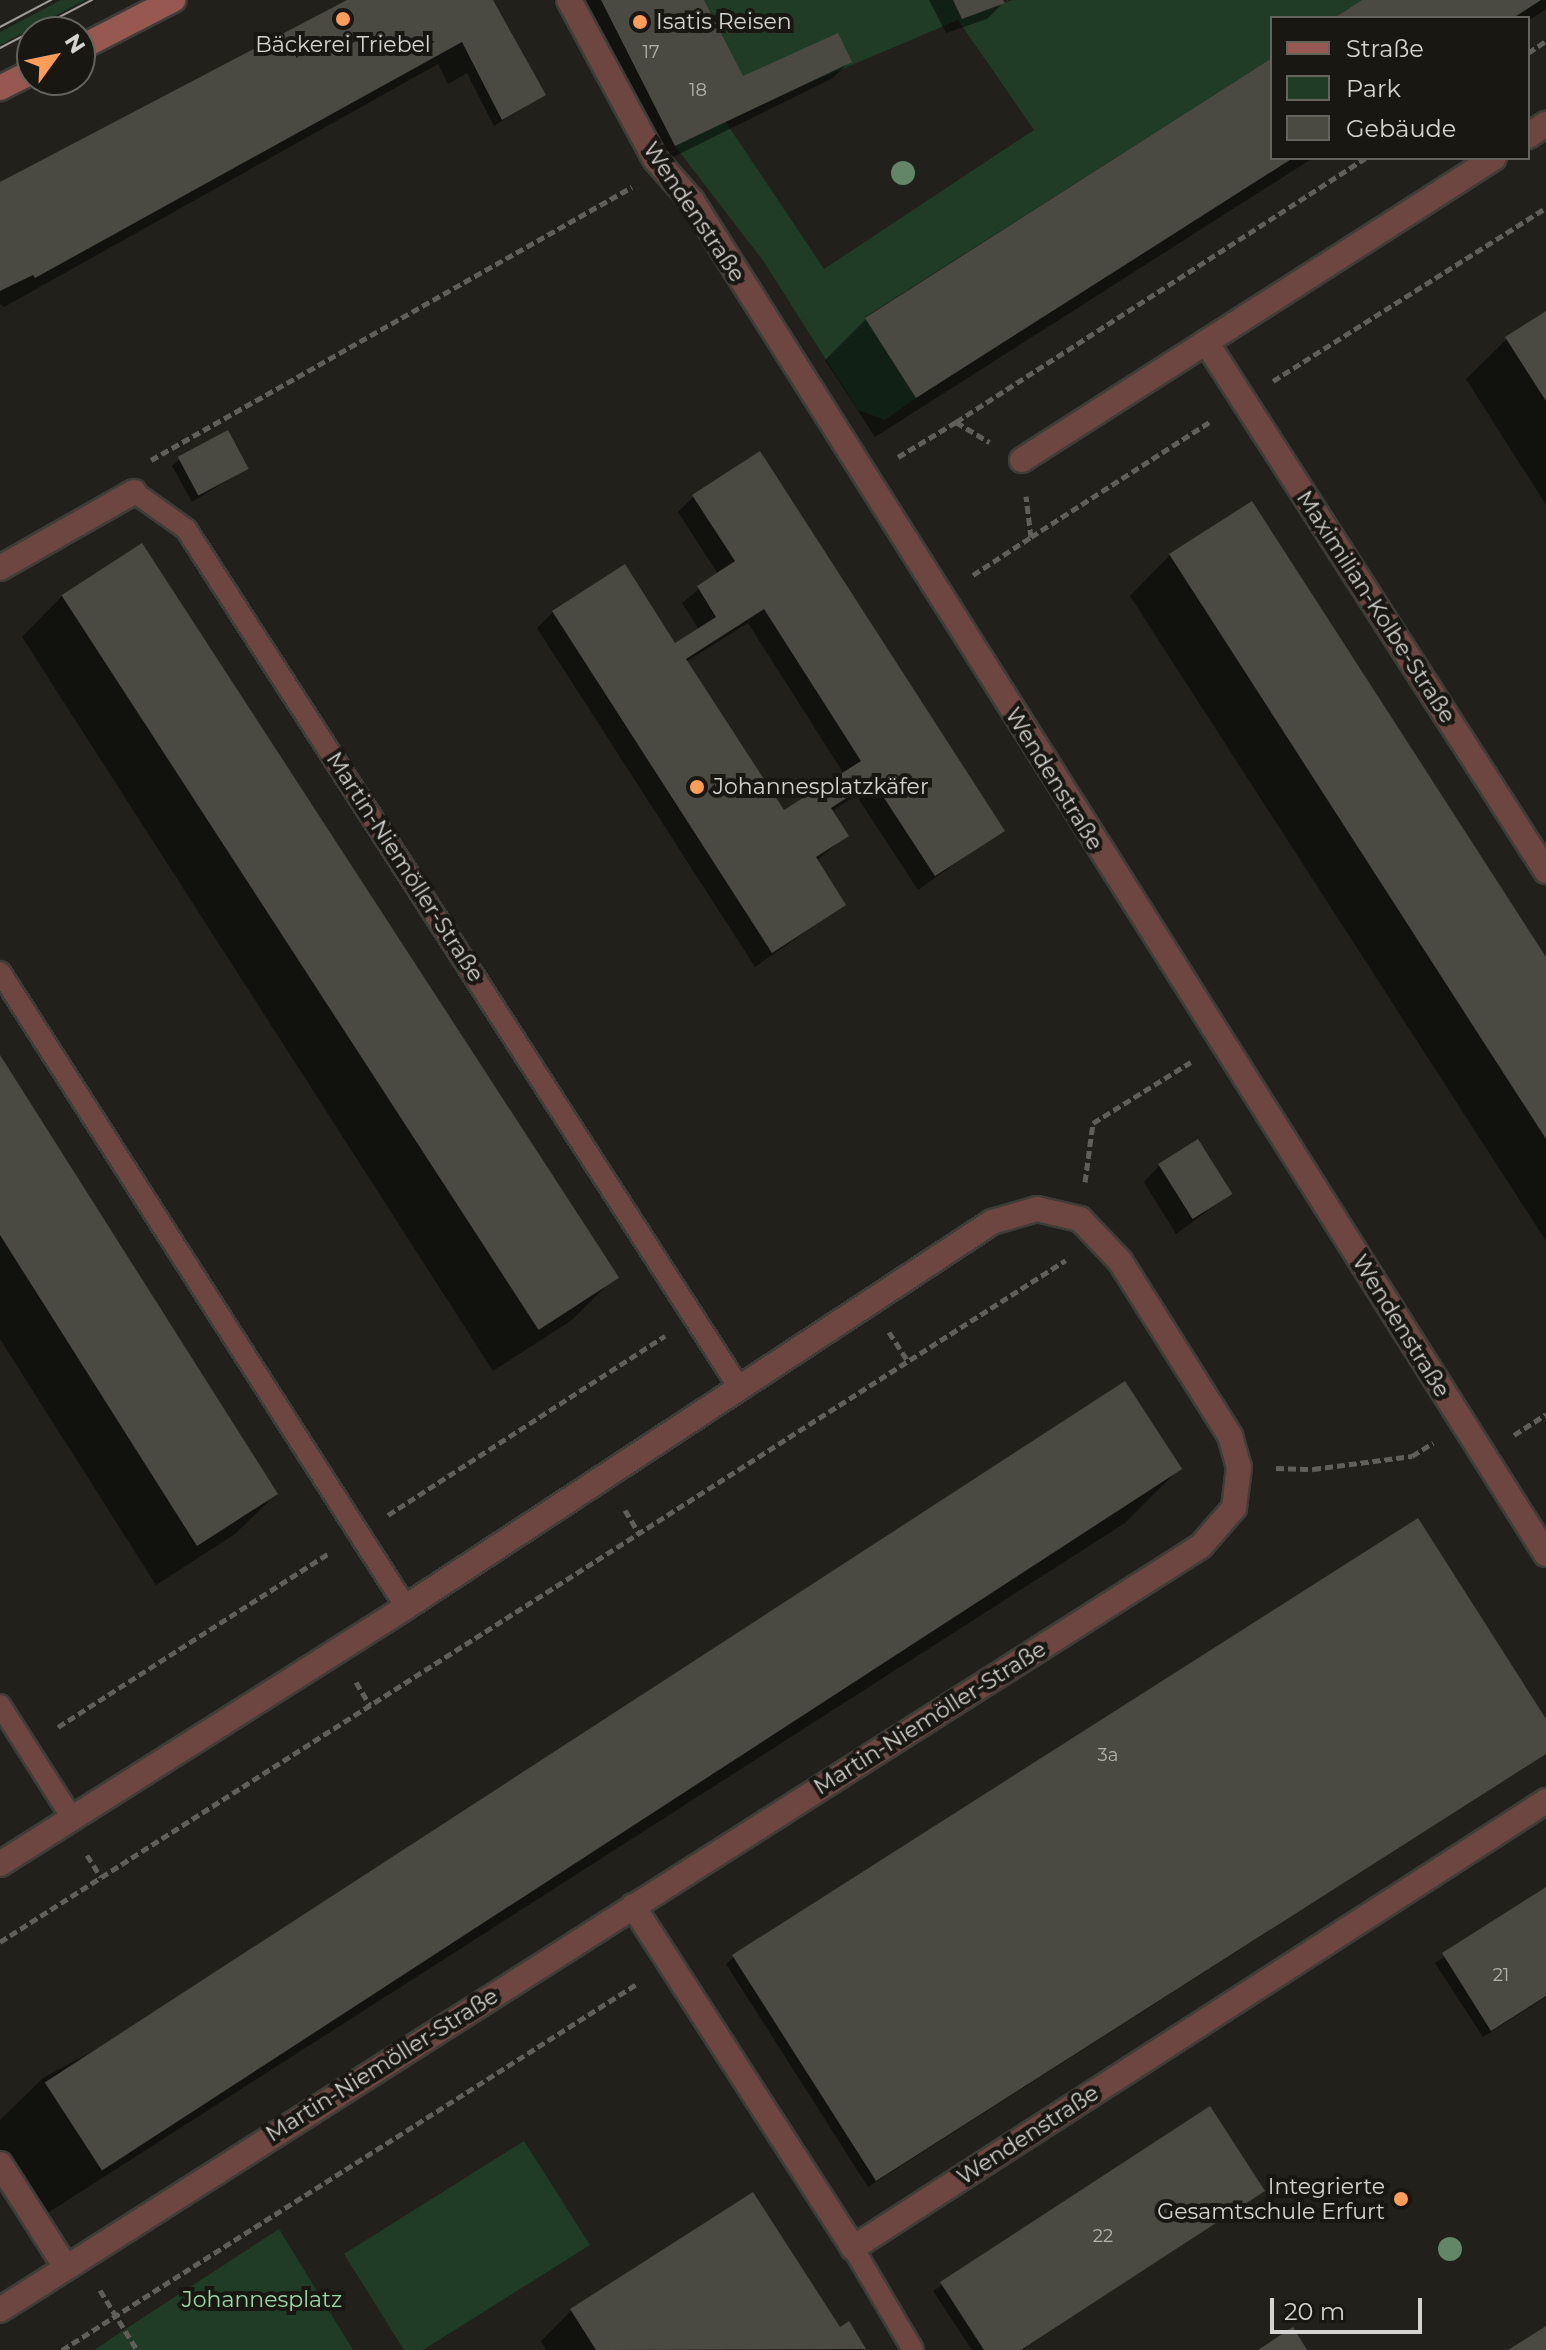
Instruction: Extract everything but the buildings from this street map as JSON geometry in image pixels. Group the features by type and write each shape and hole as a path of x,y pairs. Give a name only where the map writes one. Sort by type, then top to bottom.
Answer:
{"main road":[{"path":"96,40 173,0"}],"street":[{"name":"Wendenstraße","path":"569,0 655,159 692,201 939,598 1546,1554"},
{"path":"1022,460 1491,160"},
{"name":"Maximilian-Kolbe-Straße","path":"1206,342 1546,871"},
{"path":"0,568 134,492"},
{"path":"0,1864 406,1607 992,1222 1037,1209 1080,1219"},
{"name":"Martin-Niemöller-Straße","path":"0,2310 1201,1546 1234,1508 1239,1467 1230,1436 1128,1275 1080,1219"},
{"name":"Wendenstraße","path":"853,2248 1546,1801"},
{"path":"633,1906 853,2248"},
{"path":"0,2164 72,2262"}],"lane":[{"name":"Martin-Niemöller-Straße","path":"134,492 186,529 740,1389"},
{"path":"0,972 406,1607"},
{"path":"0,1705 72,1818"},
{"path":"853,2248 913,2350"}],"path":[{"path":"134,492 153,455 640,183 655,159"},
{"path":"920,443 1362,160"},
{"path":"939,598 1546,208"},
{"path":"956,422 1022,460 1031,537"},
{"path":"0,1942 1069,1259 1080,1219 1093,1123 1222,1043"},
{"path":"1239,1467 1313,1469 1412,1456 1464,1424"},
{"path":"62,2350 670,1964"},
{"path":"72,2262 115,2315 137,2350"}],"green space":[{"path":"61,0 85,0 55,16 30,16"},
{"path":"704,0 953,0 962,19 1012,0 1362,0 1337,16 1270,16 1270,59 865,317 916,398 885,420 858,410 764,262 675,146 725,121 824,269 1034,130 958,20 757,105"},
{"path":"16,24 16,37 0,45 0,32"},
{"path":"524,2141 590,2245 423,2350 404,2350 344,2254"},
{"name":"Johannesplatz","path":"279,2229 353,2350 94,2350 124,2330"}],"tram line":[{"path":"0,27 51,0"},
{"path":"0,48 92,0"}],"place":[{"name":"Bäckerei Triebel","path":"343,19"},
{"name":"Isatis Reisen","path":"640,22"},
{"name":"Johannesplatzkäfer","path":"697,787"},
{"name":"Integrierte Gesamtschule Erfurt","path":"1401,2199"}]}
